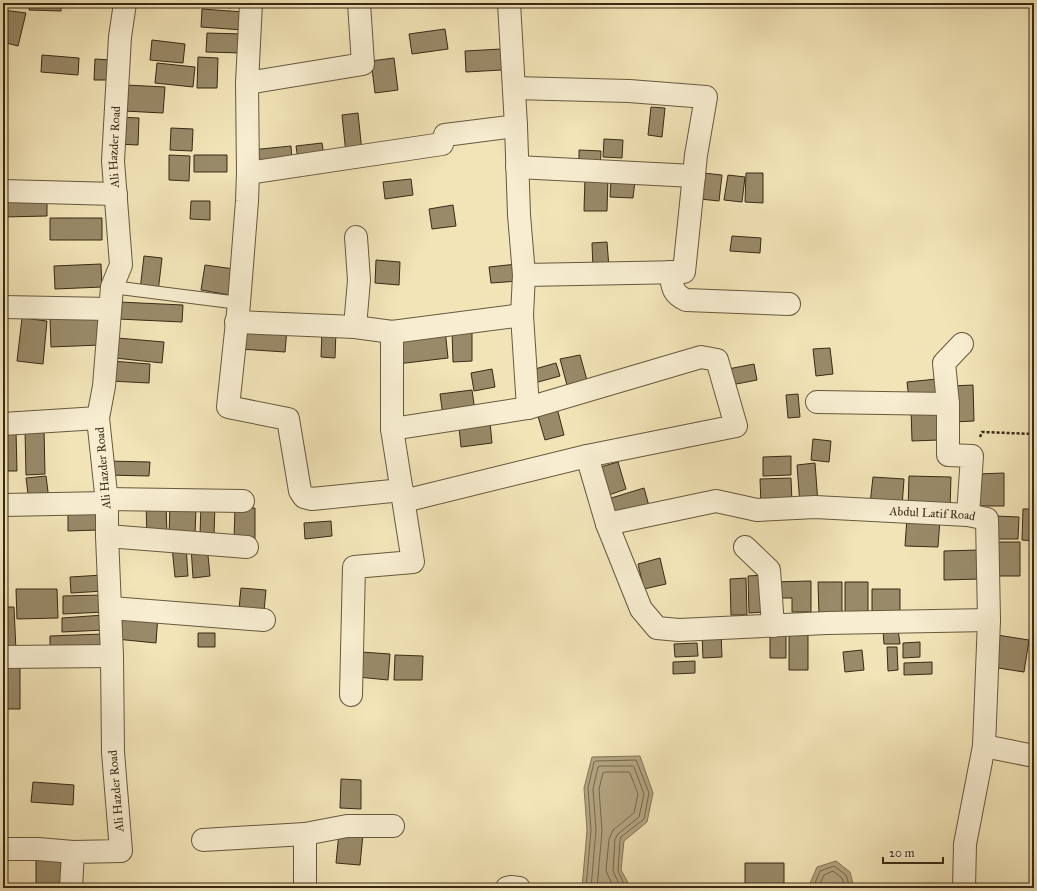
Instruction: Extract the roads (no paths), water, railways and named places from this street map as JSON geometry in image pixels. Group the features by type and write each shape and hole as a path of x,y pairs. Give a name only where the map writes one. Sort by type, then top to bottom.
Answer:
{"street":[{"name":"Ali Hazder Road","path":"73,852 121,851 113,752 111,608 106,501 98,418 104,386 112,287 121,265 113,161 120,38 125,3"},
{"path":"251,3 247,83 248,173 228,407 288,419 300,491 304,498 312,499 403,495 736,426 717,360 701,357 528,408 392,429"},
{"path":"247,83 363,64 359,3"},
{"path":"508,3 516,126 519,215 524,275 522,315 528,408"},
{"path":"514,88 629,91 706,97 694,176 684,272 524,275"},
{"path":"248,173 442,144 445,135 516,126"},
{"path":"517,167 694,176"},
{"path":"3,192 116,194"},
{"path":"355,327 359,280 356,237"},
{"path":"670,272 673,288 677,296 686,300 789,304"},
{"path":"3,307 110,309"},
{"path":"237,312 392,332 522,315"},
{"path":"351,695 354,567 413,562 392,429 392,332"},
{"path":"962,344 944,363 948,404 948,455 972,456 968,515"},
{"path":"817,402 948,404"},
{"path":"3,424 98,418"},
{"path":"587,456 607,524 641,609 657,628 679,630 827,623 989,620"},
{"path":"3,505 106,501 243,501"},
{"name":"Abdul Latif Road","path":"607,524 716,501 757,510 815,506 968,515 987,519 989,620 984,746 965,844 964,888"},
{"path":"107,536 247,547"},
{"path":"745,547 769,570 772,626"},
{"path":"111,608 264,620"},
{"path":"3,657 112,656"},
{"path":"984,746 1034,756"},
{"path":"203,840 305,834 347,826 393,826"},
{"path":"305,834 305,888"},
{"path":"3,849 38,849 73,852 71,888"},
{"path":"507,888 519,888"}],"lane":[{"path":"112,287 237,312"}],"water":[{"path":"640,756 653,793 647,822 624,841 621,870 631,888 582,888 587,830 584,788 592,757"},
{"path":"836,861 850,872 854,888 808,888 817,867"}]}
